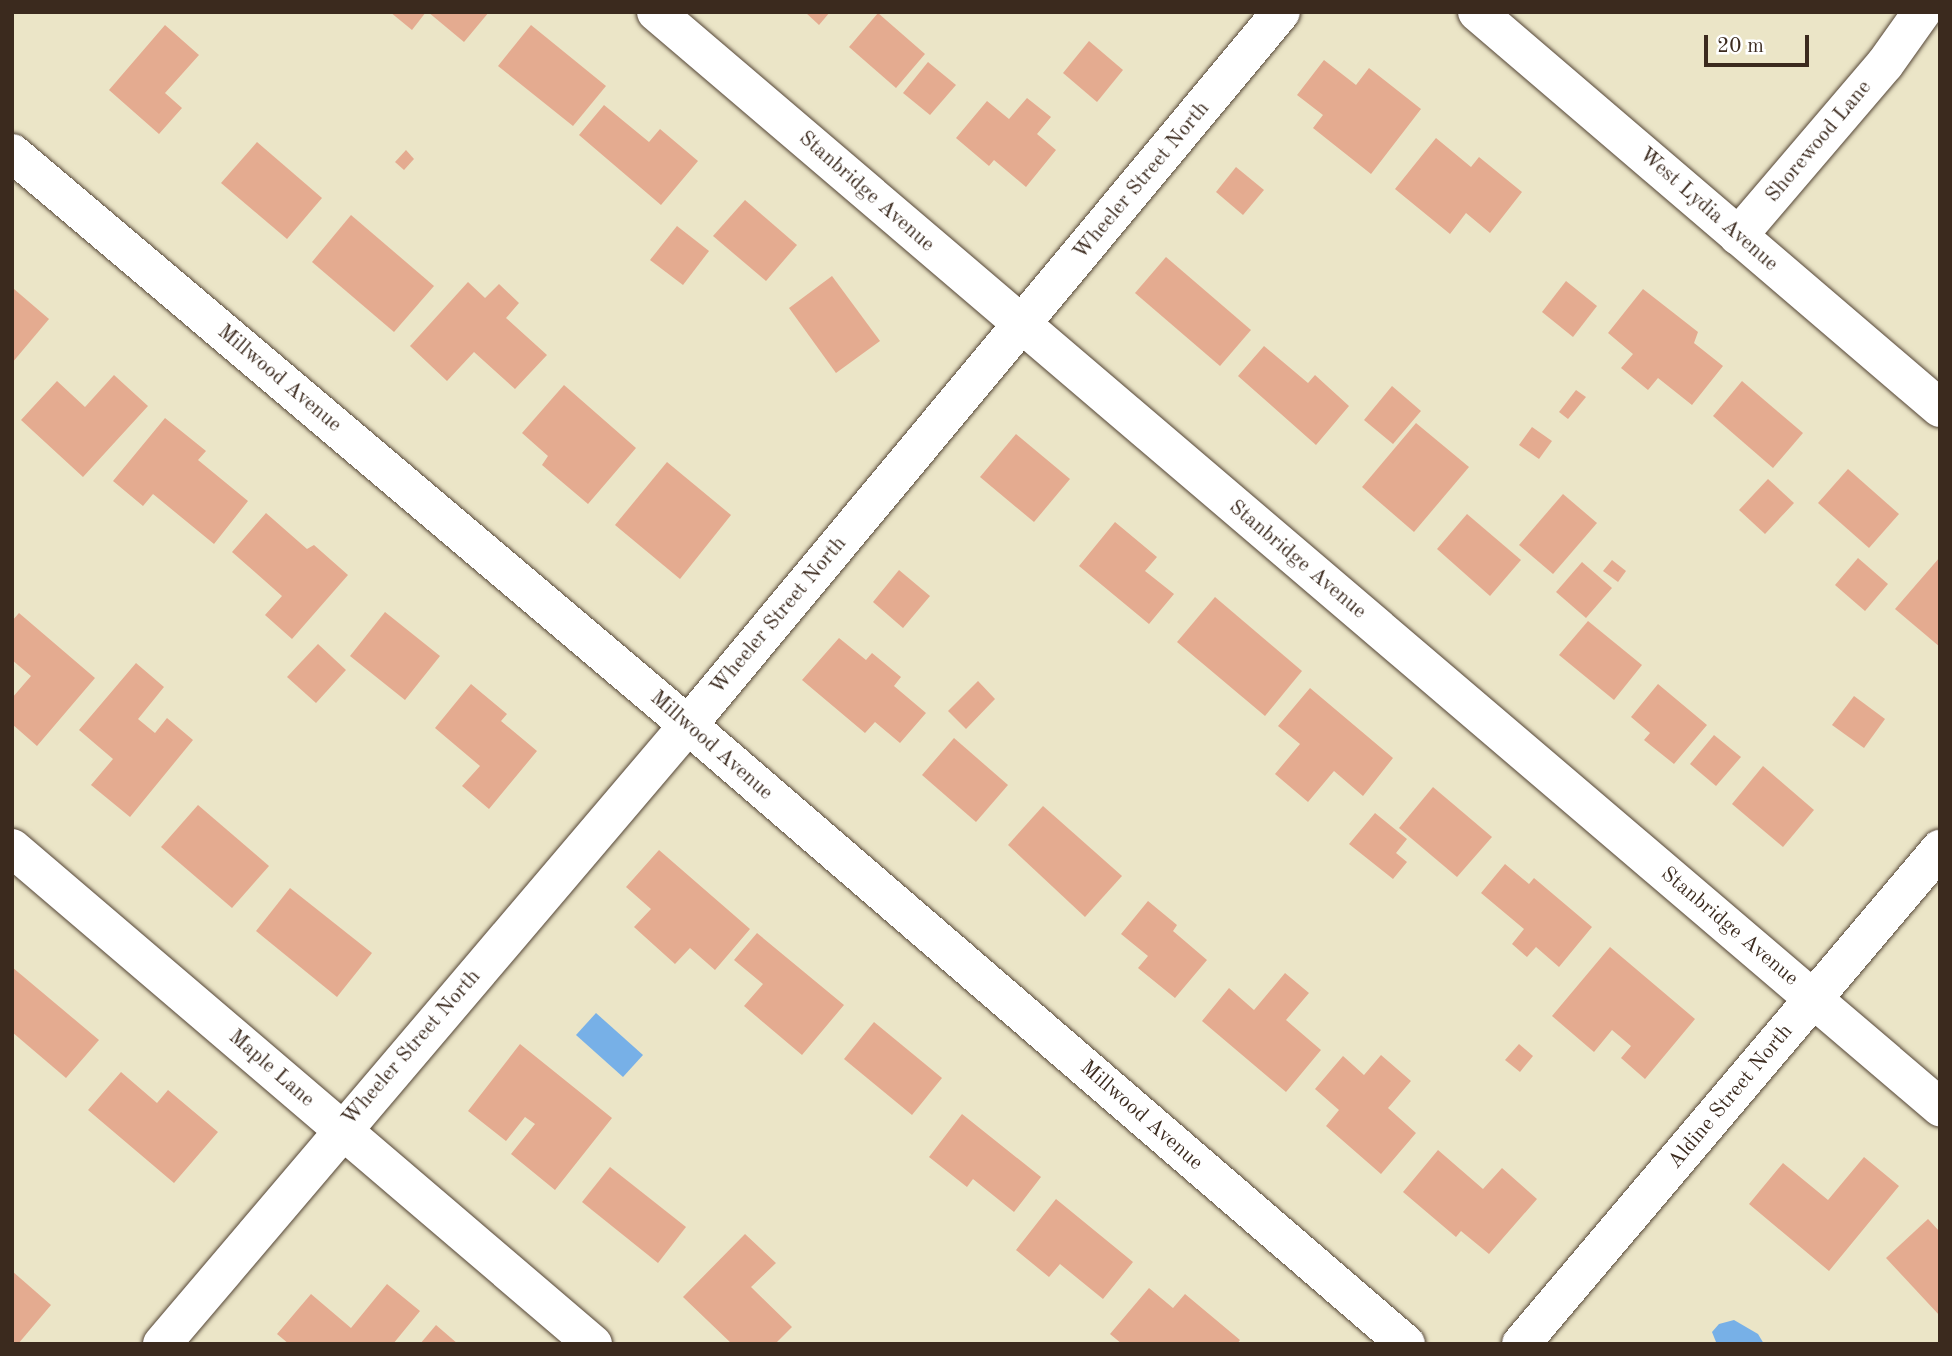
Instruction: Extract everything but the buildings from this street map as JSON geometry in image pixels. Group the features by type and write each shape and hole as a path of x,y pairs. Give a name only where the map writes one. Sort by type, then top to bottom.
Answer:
{"street":[{"name":"Stanbridge Avenue","path":"656,12 1022,327 1940,1107"},
{"name":"Wheeler Street North","path":"162,1344 688,725 1282,12"},
{"name":"West Lydia Avenue","path":"1477,12 1940,408"},
{"name":"Shorewood Lane","path":"1738,236 1885,64 1922,12"},
{"name":"Millwood Avenue","path":"12,153 688,725 1406,1344"},
{"name":"Maple Lane","path":"12,848 593,1344"},
{"name":"Aldine Street North","path":"1521,1344 1940,849"}],"water":[{"path":"596,1013 643,1055 623,1077 576,1035"},
{"path":"1734,1320 1758,1334 1764,1344 1716,1342 1712,1332 1719,1324"}]}
